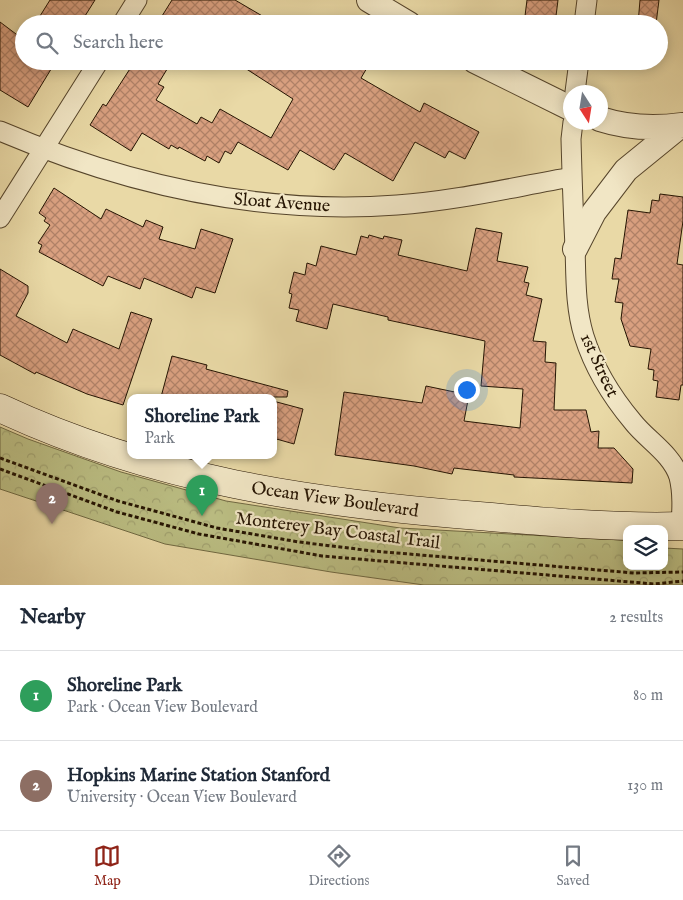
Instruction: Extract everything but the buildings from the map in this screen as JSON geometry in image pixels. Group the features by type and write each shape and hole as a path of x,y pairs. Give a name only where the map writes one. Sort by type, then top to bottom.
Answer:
{"main road":[{"name":"Ocean View Boulevard","path":"0,408 49,430 127,457"},
{"name":"Ocean View Boulevard","path":"135,459 172,470 256,489 410,511 611,526 682,526"}],"street":[{"path":"128,15 137,0"},
{"path":"369,0 394,15"},
{"path":"585,15 587,0"},
{"path":"0,218 93,70"},
{"path":"493,70 563,105"},
{"path":"576,85 578,70"},
{"path":"608,121 643,128 682,125"},
{"path":"575,249 594,212 626,170 682,125"},
{"name":"1st Street","path":"572,130 576,283 584,336 602,377 619,404 646,438 681,473 682,526"},
{"name":"Sloat Avenue","path":"0,131 90,166 148,182 208,195 288,205 396,205 444,200 572,177"}],"path":[{"name":"Monterey Bay Coastal Trail","path":"0,458 118,501 217,528 299,542 373,551 634,573 683,572"},
{"path":"0,469 27,481 117,512 199,534 322,556 654,584 683,582"}],"green space":[{"path":"0,427 121,472 226,501 400,528 623,540 623,570 668,570 668,548 683,549 683,585 424,585 331,572 165,544 0,489"}],"place":[{"name":"Shoreline Park","path":"202,516"},
{"name":"Hopkins Marine Station Stanford","path":"52,524"}]}
